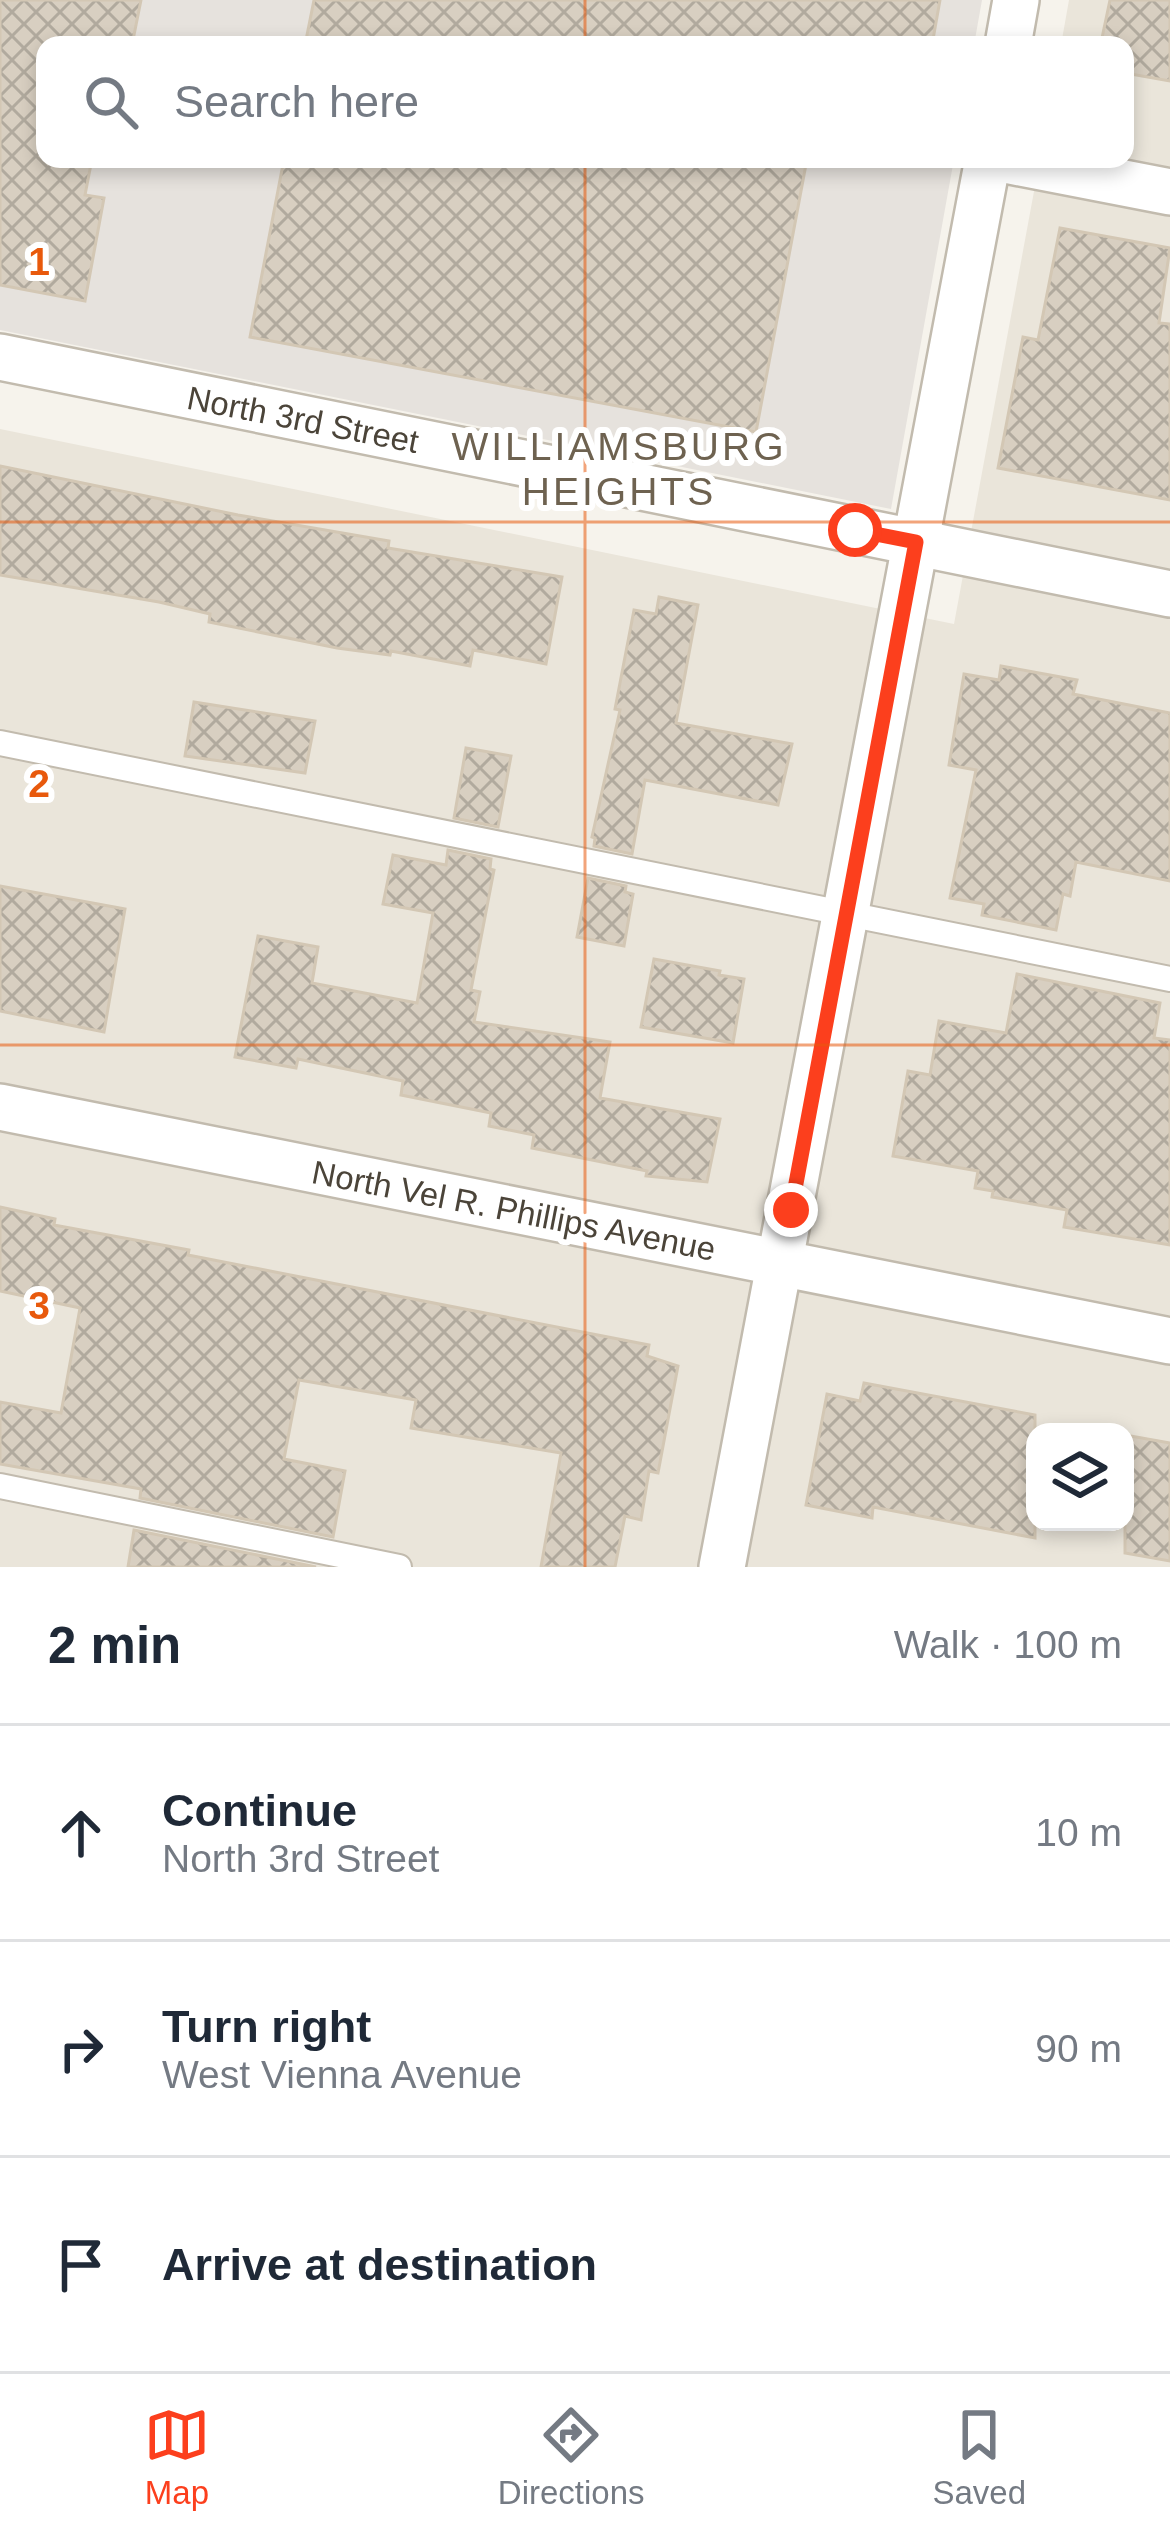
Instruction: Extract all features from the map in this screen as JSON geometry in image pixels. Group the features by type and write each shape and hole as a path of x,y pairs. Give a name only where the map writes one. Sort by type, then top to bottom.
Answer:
{"street":[{"path":"1010,36 1016,0"},
{"path":"722,1567 986,168"},
{"path":"1046,168 1170,192"},
{"name":"North 3rd Street","path":"0,358 1170,594"},
{"name":"North Vel R. Phillips Avenue","path":"0,1107 1170,1340"}],"lane":[{"path":"0,743 1170,979"},
{"path":"0,1486 399,1567"}],"shaded area":[{"path":"0,0 982,0 976,36 36,36 36,168 952,168 891,509 0,330"},
{"path":"1069,0 1170,0 1170,1567 0,1567 0,429 954,624 1038,168 1134,168 1134,36 1063,36"}],"building":[{"path":"0,0 141,0 134,36 36,36 36,168 90,168 85,195 104,198 85,301 0,285"},
{"path":"314,0 940,0 934,36 307,36"},
{"path":"1110,0 1170,0 1170,81 1134,75 1134,36 1102,36"},
{"path":"282,168 805,168 756,432 250,337"},
{"path":"1060,228 1170,248 1159,323 1170,324 1170,500 998,468 1023,337 1038,340"},
{"path":"0,466 389,541 388,548 562,577 546,664 473,650 470,666 391,651 390,655 337,648 209,622 210,614 159,602 0,575"},
{"path":"659,597 698,605 676,723 792,744 778,805 645,780 632,854 594,846 592,837 620,710 615,709 634,610 656,614"},
{"path":"1001,666 1077,680 1073,694 1170,713 1170,881 1076,862 1070,896 1063,894 1056,930 982,915 984,904 950,898 976,770 949,765 964,674 999,680"},
{"path":"194,702 315,721 305,773 185,756"},
{"path":"466,748 511,756 498,827 454,818"},
{"path":"448,850 491,859 494,870 471,990 480,992 474,1022 610,1042 600,1098 720,1119 707,1182 646,1176 647,1171 532,1148 534,1135 489,1126 491,1113 401,1095 403,1081 298,1059 296,1068 235,1057 258,936 318,947 312,983 417,1003 433,913 383,904 393,855 446,865"},
{"path":"588,878 626,886 625,892 633,894 624,946 577,937"},
{"path":"0,886 125,909 104,1032 0,1011"},
{"path":"654,959 744,979 733,1043 641,1027"},
{"path":"1017,974 1160,1003 1154,1038 1170,1040 1170,1245 1064,1227 1067,1210 992,1197 993,1191 975,1188 978,1171 893,1156 908,1071 930,1075 939,1021 1006,1033"},
{"path":"0,1207 55,1219 54,1225 189,1250 188,1255 649,1345 647,1356 678,1366 658,1473 649,1471 641,1520 625,1516 615,1567 541,1567 561,1453 411,1428 416,1400 299,1380 284,1459 345,1471 333,1537 140,1498 141,1489 0,1464 0,1402 61,1413 80,1308 0,1291"},
{"path":"864,1383 1035,1415 1035,1423 1026,1423 1026,1531 1035,1531 1035,1538 873,1507 872,1518 806,1505 827,1394 860,1401"},
{"path":"1134,1437 1170,1443 1170,1561 1125,1553 1125,1531 1134,1531"},
{"path":"134,1530 316,1567 128,1567"}],"district":[{"name":"WILLIAMSBURG HEIGHTS","path":"619,468"}],"route":[{"path":"791,1210 916,542 855,530"}]}
